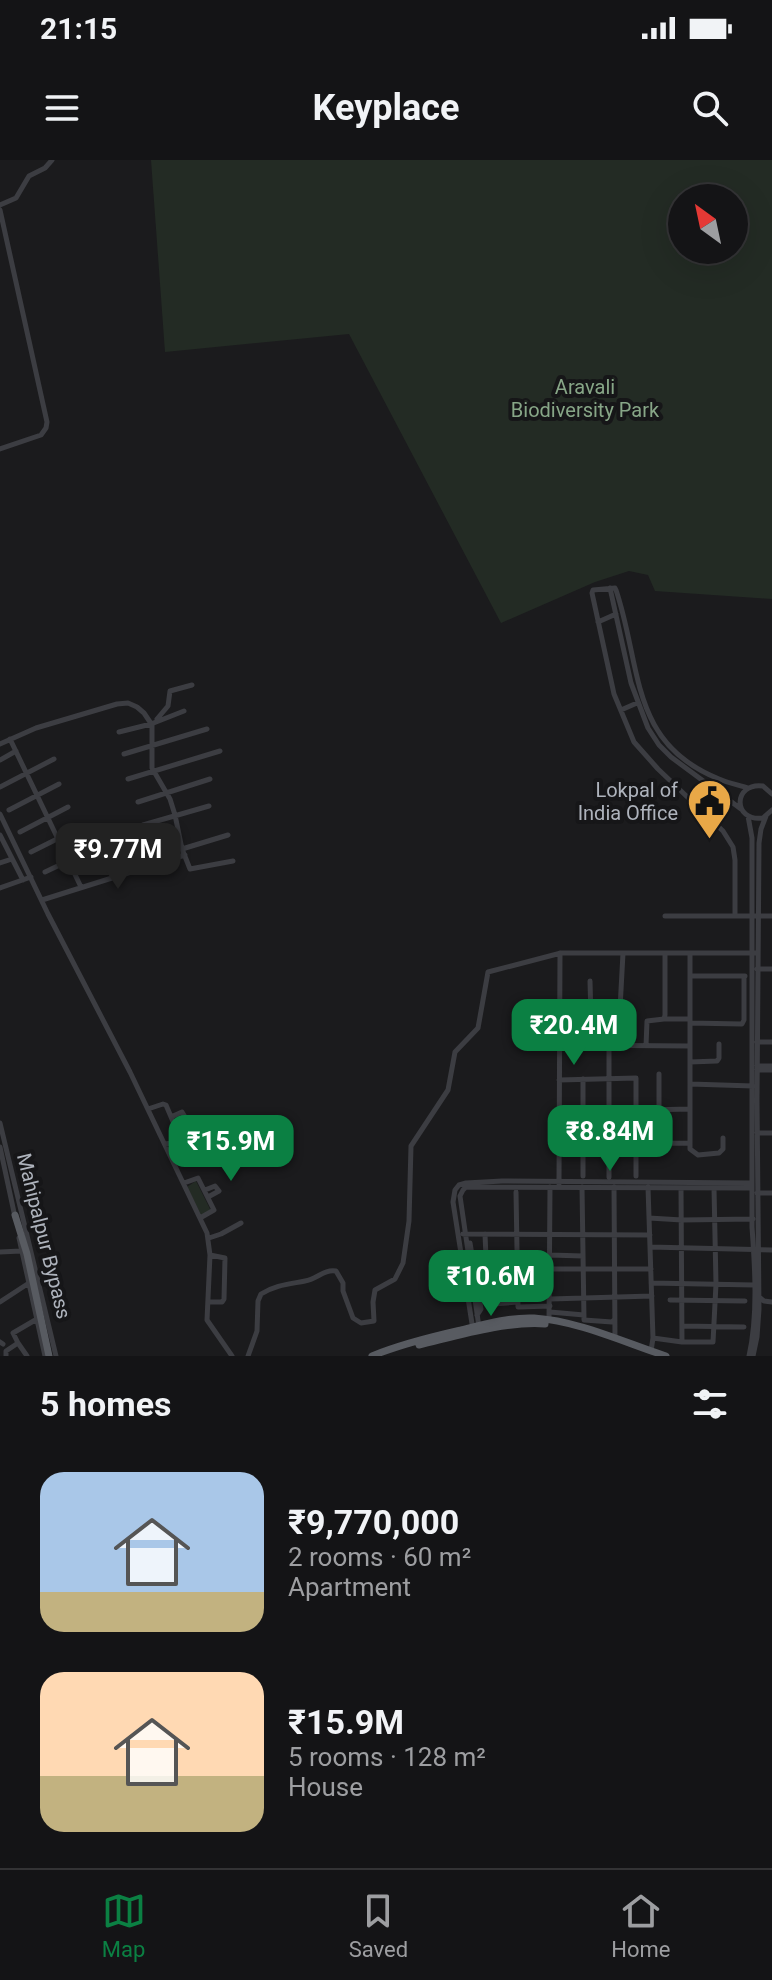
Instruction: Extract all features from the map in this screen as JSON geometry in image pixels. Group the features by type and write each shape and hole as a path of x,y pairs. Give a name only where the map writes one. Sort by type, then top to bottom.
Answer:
{"main road":[{"path":"15,1215 27,1254 47,1356"},
{"path":"382,1356 518,1318 550,1313 653,1354"},
{"path":"372,1356 403,1344 476,1329 520,1324 545,1324 577,1331 666,1356"}],"street":[{"path":"0,449 41,435 47,422 0,208 16,198 29,176 45,168 52,160"},
{"path":"610,588 631,683 653,737 671,757 748,816 759,819 772,810"},
{"path":"735,916 733,847 728,837 634,742 614,694 592,591 616,590 641,692 663,741 681,758 705,772 748,788"},
{"path":"598,622 622,612"},
{"path":"152,723 168,706 170,691 192,685"},
{"path":"0,744 36,728 122,703 132,705 152,723 153,771 166,792 192,870 233,861"},
{"path":"621,710 637,703"},
{"path":"119,732 184,711"},
{"path":"124,754 207,729"},
{"path":"10,739 81,887"},
{"path":"0,760 16,751"},
{"path":"128,779 220,751"},
{"path":"0,787 54,759"},
{"path":"138,802 210,779"},
{"path":"9,810 59,784"},
{"path":"741,809 741,797 748,788 763,786 772,794"},
{"path":"143,825 209,806"},
{"path":"20,832 68,807"},
{"path":"0,814 209,1238 208,1322 232,1356"},
{"path":"748,816 752,838 755,916 757,1133 753,1219 756,1250"},
{"path":"755,916 759,843 766,816"},
{"path":"31,852 77,829"},
{"path":"0,835 23,880"},
{"path":"42,900 228,835"},
{"path":"145,851 180,841"},
{"path":"45,872 83,854"},
{"path":"0,863 12,859"},
{"path":"0,888 31,877"},
{"path":"665,916 772,916"},
{"path":"248,1356 257,1331 261,1294 283,1285 306,1281 330,1270 336,1271 343,1283 353,1318 361,1323 374,1321 375,1290 395,1279 403,1263 409,1221 411,1146 448,1090 455,1052 478,1028 488,972 560,953 755,953"},
{"path":"559,1185 560,953"},
{"path":"618,1046 623,953"},
{"path":"664,1019 665,953"},
{"path":"690,953 690,1149 695,1154 717,1154 723,1151 723,1138"},
{"path":"690,976 744,976 772,969"},
{"path":"646,1046 647,1021 743,1023 744,976"},
{"path":"590,981 591,1019"},
{"path":"560,1019 621,1021"},
{"path":"755,1042 772,1042"},
{"path":"690,1062 717,1061 719,1044"},
{"path":"560,1045 690,1046"},
{"path":"609,1046 609,1177"},
{"path":"755,1068 772,1068"},
{"path":"751,1356 756,1285 755,1068"},
{"path":"659,1074 659,1110"},
{"path":"559,1080 636,1078 636,1176"},
{"path":"583,1079 583,1176"},
{"path":"690,1084 753,1086"},
{"path":"148,1109 165,1104 180,1138 178,1142 165,1144"},
{"path":"559,1112 690,1109"},
{"path":"559,1128 652,1130 652,1110"},
{"path":"171,1117 182,1112 185,1117 175,1125"},
{"name":"Mahipalpur Bypass","path":"0,1123 56,1356"},
{"path":"757,1133 772,1133"},
{"path":"559,1145 690,1143"},
{"name":"Mahipalpur Bypass","path":"0,1147 47,1356"},
{"path":"184,1183 198,1178 205,1190 214,1210 200,1218"},
{"path":"476,1329 453,1194 466,1183 502,1181 582,1187 755,1187"},
{"path":"461,1188 559,1185 755,1187 772,1193"},
{"path":"205,1190 215,1186 219,1191 208,1197"},
{"path":"550,1187 550,1313"},
{"path":"582,1187 584,1320 614,1320"},
{"path":"614,1187 615,1337"},
{"path":"648,1187 653,1354"},
{"path":"461,1188 481,1309 477,1315"},
{"path":"681,1188 682,1342"},
{"path":"653,1338 713,1342 716,1284 714,1188"},
{"path":"516,1192 520,1307 584,1315"},
{"path":"649,1218 753,1219"},
{"path":"209,1238 241,1223"},
{"path":"458,1234 650,1235"},
{"path":"468,1234 476,1329"},
{"path":"485,1234 487,1281 493,1304 518,1302"},
{"path":"650,1247 772,1250"},
{"path":"0,1252 21,1251"},
{"path":"208,1302 222,1302 224,1299 225,1258 210,1255"},
{"path":"550,1255 583,1256"},
{"path":"518,1269 651,1269"},
{"path":"476,1281 487,1281"},
{"path":"0,1302 29,1283"},
{"path":"651,1283 756,1285"},
{"path":"751,1356 757,1337 759,1297 756,1285"},
{"path":"550,1299 652,1296"},
{"path":"759,1297 772,1302"},
{"path":"670,1300 745,1301"},
{"path":"27,1356 13,1333 37,1319"},
{"path":"682,1326 744,1327"},
{"path":"6,1356 6,1351 18,1343"}],"green space":[{"name":"Aravali Biodiversity Park","path":"151,160 772,160 772,599 655,591 648,575 629,571 595,582 501,623 349,334 165,352"},
{"path":"196,1181 211,1211 201,1215 187,1187"}],"place":[{"name":"Lokpal of India Office","path":"709,840"}]}
